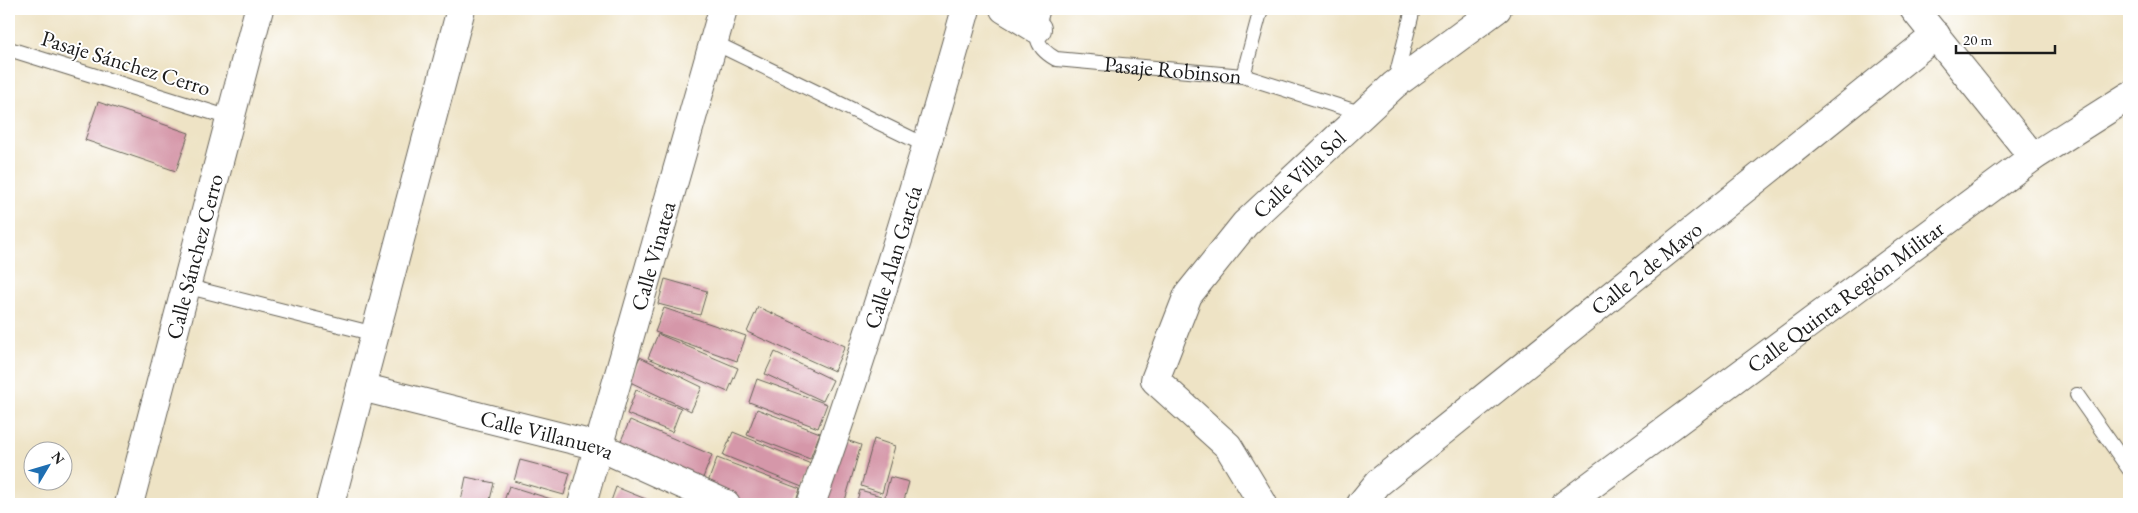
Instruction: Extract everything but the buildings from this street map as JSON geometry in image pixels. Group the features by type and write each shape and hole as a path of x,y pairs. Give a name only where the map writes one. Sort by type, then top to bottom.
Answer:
{"street":[{"name":"Calle Sánchez Cerro","path":"129,504 259,9"},
{"path":"330,504 461,9"},
{"name":"Calle Vinatea","path":"582,504 715,43 723,9"},
{"name":"Calle Alan García","path":"811,504 844,410 927,146 966,9"},
{"name":"Pasaje Robinson","path":"1004,9 1040,19"},
{"name":"Calle Villa Sol","path":"1263,504 1228,446 1155,380 1188,295 1245,224 1394,85 1497,9"},
{"path":"1914,9 2033,158"},
{"name":"Calle 2 de Mayo","path":"1361,504 1378,483 1936,35"},
{"name":"Calle Quinta Región Militar","path":"1566,504 2033,158 2129,96"},
{"name":"Calle Villanueva","path":"361,387 598,446 726,504"}],"lane":[{"path":"1243,76 1261,9"},
{"path":"1394,85 1414,9"},
{"name":"Pasaje Robinson","path":"1040,19 1037,41 1045,52 1056,58 1243,76 1363,114"},
{"path":"715,43 927,146"},
{"name":"Pasaje Sánchez Cerro","path":"9,49 230,118"},
{"path":"185,286 375,334"},
{"path":"2077,395 2129,469"}]}
